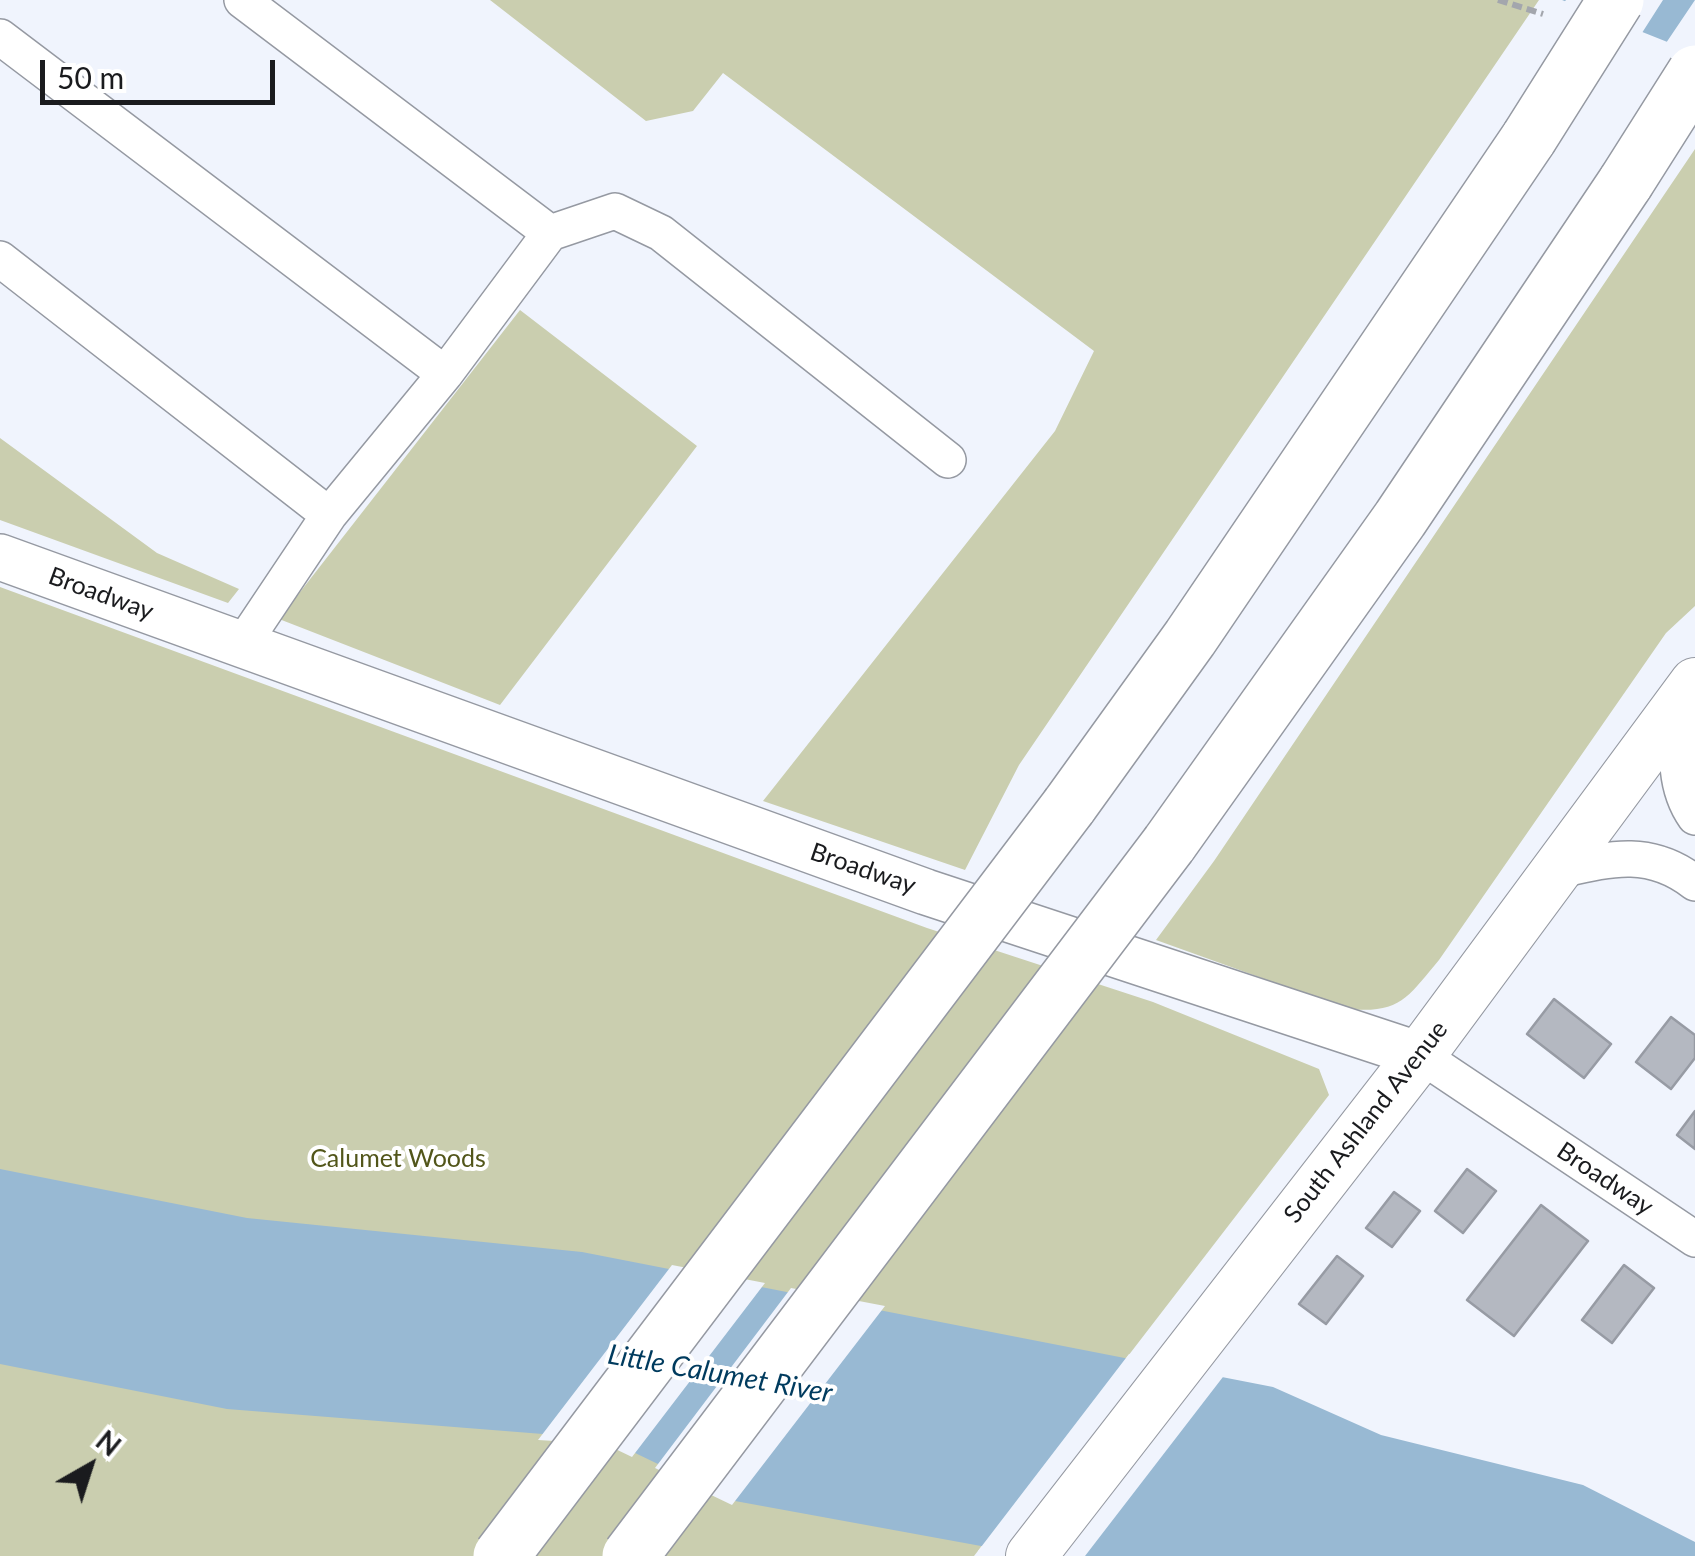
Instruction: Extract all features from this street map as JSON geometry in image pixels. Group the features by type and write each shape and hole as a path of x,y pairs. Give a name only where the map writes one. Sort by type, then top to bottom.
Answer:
{"highway":[{"path":"501,1556 1069,806 1221,593 1529,138 1616,0"},
{"path":"630,1556 1169,844 1400,520 1695,73"}],"main road":[{"name":"South Ashland Avenue","path":"1031,1556 1420,1055 1688,693"}],"street":[{"path":"242,0 550,234"},
{"path":"0,37 445,374"},
{"path":"242,645 329,515 445,374 550,234 615,211 661,233 948,460"},
{"path":"0,259 329,515"},
{"name":"Broadway","path":"0,558 926,892 1420,1055 1695,1239"},
{"path":"1688,693 1677,763 1681,788 1695,817"},
{"path":"1556,871 1607,859 1640,858 1661,862 1695,883"}],"path":[{"path":"1498,0 1542,14"}],"green space":[{"path":"490,0 1539,0 1019,765 965,870 763,801 1055,431 1094,351 723,73 693,111 646,121"},
{"path":"1695,149 1695,606 1666,633 1439,960 1401,1000 1380,1009 1348,1009 1156,940 1214,861"},
{"path":"520,310 697,446 500,705 279,619"},
{"path":"0,438 157,553 239,589 228,603 0,520"},
{"name":"Calumet Woods","path":"0,587 927,928 1153,1002 1319,1069 1329,1095 974,1556 0,1556"}],"water":[{"path":"1562,0 1695,0 1695,53"},
{"name":"Little Calumet River","path":"0,1169 247,1218 582,1252 1273,1387 1381,1435 1583,1485 1695,1542 1695,1556 1015,1556 981,1546 735,1501 606,1439 227,1409 0,1364"}],"pier":[{"path":"1566,0 1663,0 1640,36 1562,5"},
{"path":"1695,0 1695,58 1664,46"},
{"path":"672,1265 765,1283 632,1457 605,1444 538,1440"},
{"path":"791,1288 885,1306 732,1505 655,1468"},
{"path":"1129,1354 1226,1373 1085,1556 997,1556 978,1551"}],"building":[{"path":"1554,999 1611,1044 1584,1078 1527,1034"},
{"path":"1671,1017 1695,1035 1695,1058 1671,1089 1636,1062"},
{"path":"1695,1111 1695,1149 1677,1135"},
{"path":"1467,1169 1496,1191 1463,1233 1435,1211"},
{"path":"1394,1192 1420,1211 1392,1247 1366,1228"},
{"path":"1541,1205 1588,1241 1514,1336 1467,1300"},
{"path":"1337,1256 1363,1276 1326,1324 1299,1304"},
{"path":"1624,1265 1654,1288 1612,1343 1582,1320"}]}
